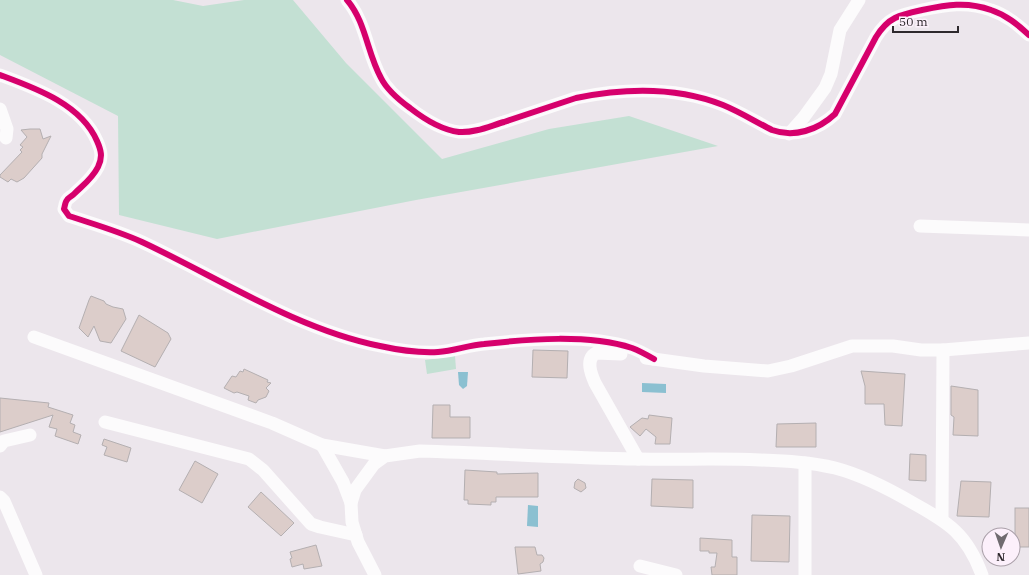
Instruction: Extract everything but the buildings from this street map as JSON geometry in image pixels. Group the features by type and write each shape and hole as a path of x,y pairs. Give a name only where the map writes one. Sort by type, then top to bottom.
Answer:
{"street":[{"path":"346,0 357,16 367,39 381,80 414,111 436,124 449,130 459,132 479,130 558,104 592,95 645,91 683,94 702,98 730,108 772,130 789,134 819,126 835,114 876,37 882,28 896,18 916,11 946,4 976,6 991,10 1006,17 1029,35"},
{"path":"789,134 804,117 825,88 833,65 840,30 859,0"},
{"path":"0,76 27,85 50,96 69,108 84,121 94,134 102,155 91,180 66,200 64,209 69,216 140,242 239,292 301,320 347,338 381,346 413,351 439,352 483,344 576,339 630,348 654,359"},
{"path":"0,109 7,129 6,138"},
{"path":"920,226 1029,230"},
{"path":"34,337 272,423 322,445 385,456 427,452 638,459 748,460 805,463 836,469 865,479 902,497 951,526 964,540 978,563 982,575"},
{"path":"638,459 593,379 590,371 590,362 593,354 599,352 615,353 704,366 768,371 791,366 852,346 893,346 921,350 943,350 1029,343"},
{"path":"942,520 943,350"},
{"path":"105,422 249,459 263,470 311,524 356,535"},
{"path":"0,446 4,441 30,435"},
{"path":"322,445 343,482 351,503 352,522 358,542 375,575"},
{"path":"351,503 355,490 364,477 374,464 385,456"},
{"path":"805,463 805,575"},
{"path":"0,497 4,502 36,575"},
{"path":"640,566 676,575"}],"green space":[{"path":"0,0 173,0 203,6 244,0 293,0 346,63 442,159 549,129 629,116 718,146 416,200 217,239 119,215 118,116 0,55"},
{"path":"455,356 456,369 427,374 425,360"}],"water":[{"path":"458,372 468,372 467,386 463,389 459,385"},
{"path":"642,383 666,384 666,393 642,392"},
{"path":"528,505 538,506 538,527 527,526"}],"cycle path":[{"path":"347,0 358,18 376,68 390,91 427,120 446,129 459,132 482,129 576,98 613,92 651,91 669,92 705,99 723,105 772,130 797,133 813,128 828,120 835,114 876,37 887,24 898,17 912,12 956,5 982,7 1002,14 1029,35"},
{"path":"0,75 42,92 69,107 90,128 100,147 101,160 96,171 66,201 64,209 69,216 115,231 142,242 288,315 318,328 349,338 380,346 409,351 438,352 501,342 539,339 578,339 632,348 654,359"}]}
